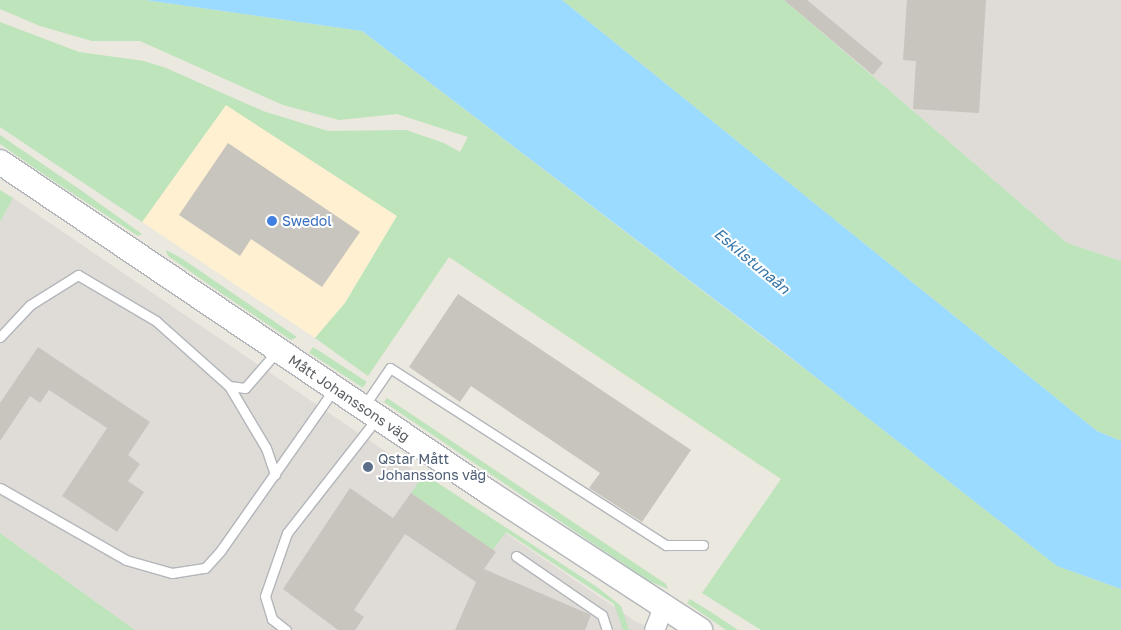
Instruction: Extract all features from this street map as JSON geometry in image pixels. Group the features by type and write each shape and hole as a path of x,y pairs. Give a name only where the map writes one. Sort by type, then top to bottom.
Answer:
{"street":[{"name":"Mått Johanssons väg","path":"0,162 278,350 700,630"},
{"path":"654,630 663,606"}],"lane":[{"path":"0,338 30,305 78,276 156,321 230,386 266,448 275,474"},
{"path":"230,386 245,388 278,350"},
{"path":"286,630 272,619 265,596 287,532 371,412 390,368 666,545 703,545"},
{"path":"0,488 126,560 172,573 205,568 221,550 335,388"},
{"path":"516,556 602,615 606,630"}],"shaded area":[{"path":"784,0 1121,0 1121,261 1067,243"},
{"path":"226,105 397,216 345,303 315,338 142,222"},
{"path":"13,198 635,621 654,630 135,630 0,533 0,222"}],"green space":[{"path":"0,0 145,0 362,31 822,382 1057,566 1121,589 1121,630 761,630 702,593 781,479 449,257 368,376 315,338 345,303 397,216 226,105 142,222 0,127 0,22 79,52 144,61 166,68 263,111 328,131 406,130 444,143 460,152 468,137 397,114 339,120 283,105 140,41 92,41 40,26 0,9"},
{"path":"562,0 784,0 1067,243 1121,261 1121,441 1097,431"},
{"path":"0,135 142,234 138,236 0,144"},
{"path":"0,190 13,198 0,222"},
{"path":"166,250 181,258 297,337 291,340 168,256"},
{"path":"313,347 367,382 363,388 309,353"},
{"path":"387,398 666,584 668,589 649,581 384,402"},
{"path":"424,474 597,587 621,606 629,630 623,630 614,604 506,532 493,550 411,493"},
{"path":"0,533 135,630 0,630"},
{"path":"690,599 738,630 726,630 687,603"}],"water":[{"name":"Eskilstunaån","path":"145,0 562,0 1097,431 1121,441 1121,589 1057,566 781,350 362,31"}],"building":[{"path":"784,0 807,0 883,63 873,75"},
{"path":"907,0 986,0 979,113 913,109 916,61 903,60"},
{"path":"228,143 360,232 322,287 251,239 240,256 179,215"},
{"path":"458,294 691,450 642,522 589,488 600,473 471,386 460,402 409,367"},
{"path":"38,347 150,422 128,455 140,464 128,481 144,492 117,532 62,496 107,428 49,390 40,403 30,396 0,441 0,403"},
{"path":"350,488 393,518 411,493 496,552 484,569 591,615 585,630 455,630 476,582 405,534 354,610 364,617 355,630 338,630 283,589"}],"place":[{"name":"Swedol","path":"272,221"},
{"name":"Qstar Mått Johanssons väg","path":"368,467"}]}
